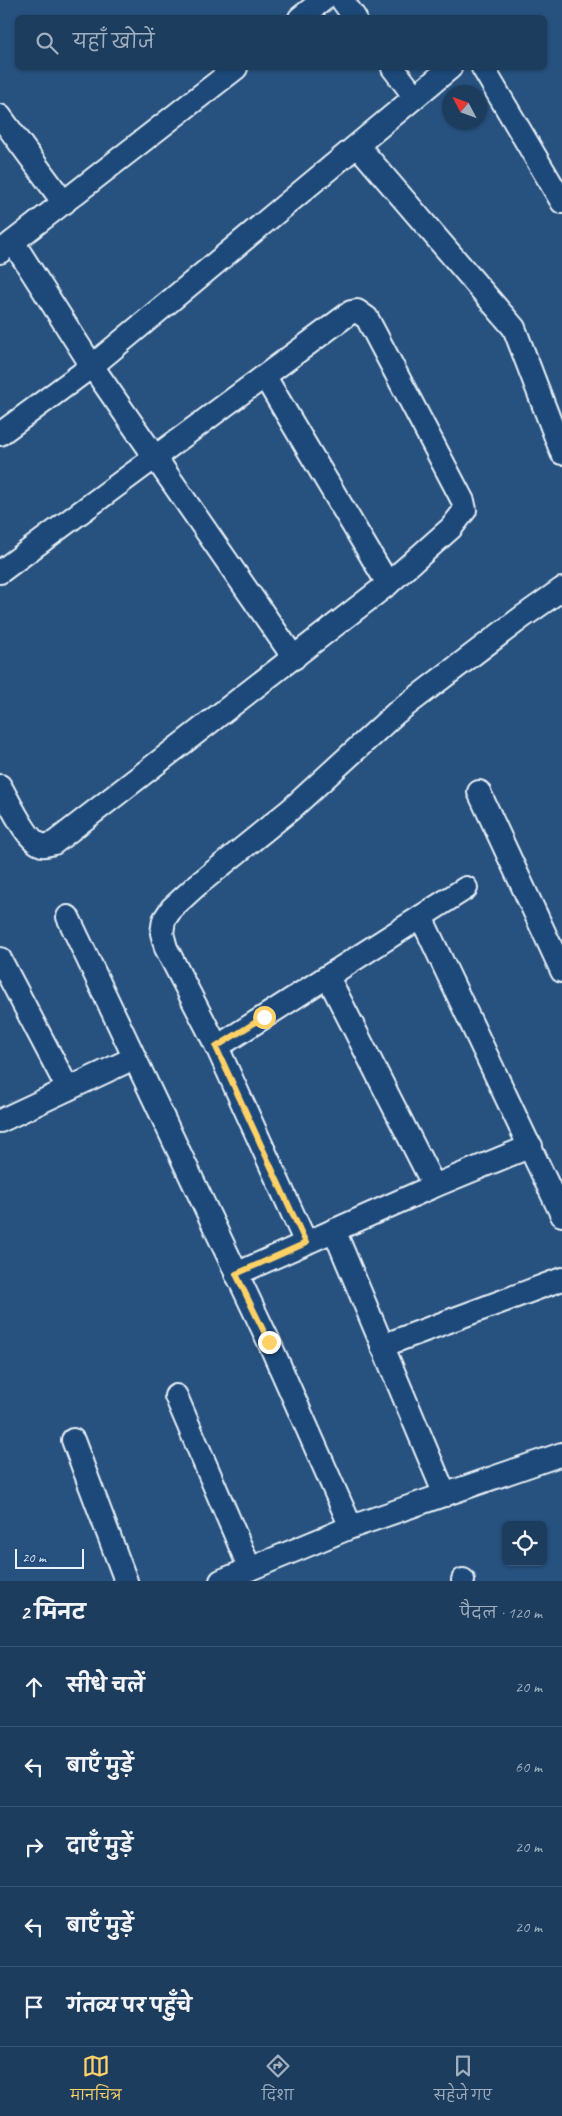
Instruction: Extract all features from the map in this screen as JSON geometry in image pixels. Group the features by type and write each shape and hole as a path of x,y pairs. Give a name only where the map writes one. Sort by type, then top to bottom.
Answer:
{"street":[{"path":"304,15 323,0"},
{"path":"342,0 353,15"},
{"path":"233,70 6,247 156,456 294,658"},
{"path":"395,70 415,97"},
{"path":"0,434 92,366 448,70"},
{"path":"484,70 562,202"},
{"path":"0,116 64,203"},
{"path":"358,146 514,328 562,453"},
{"path":"0,572 352,312 358,311 367,318 463,501 465,510 451,528 388,584 54,843 43,845 35,842 0,786"},
{"path":"265,377 388,584"},
{"path":"306,1243 216,1047 166,948 162,933 164,920 172,908 196,886 290,810 396,714 520,618 562,589"},
{"path":"478,792 562,971"},
{"path":"216,1047 466,888"},
{"path":"68,917 236,1274 351,1527"},
{"path":"421,917 562,1215"},
{"path":"0,959 68,1089"},
{"path":"328,977 434,1186"},
{"path":"0,1120 134,1058"},
{"path":"236,1274 434,1186 531,1146"},
{"path":"334,1230 445,1495"},
{"path":"382,1346 562,1279"},
{"path":"176,1396 250,1569"},
{"path":"73,1440 126,1581"},
{"path":"221,1581 351,1527 562,1454"}],"route":[{"path":"264,1017 216,1047 306,1243 236,1274 269,1342"}]}
